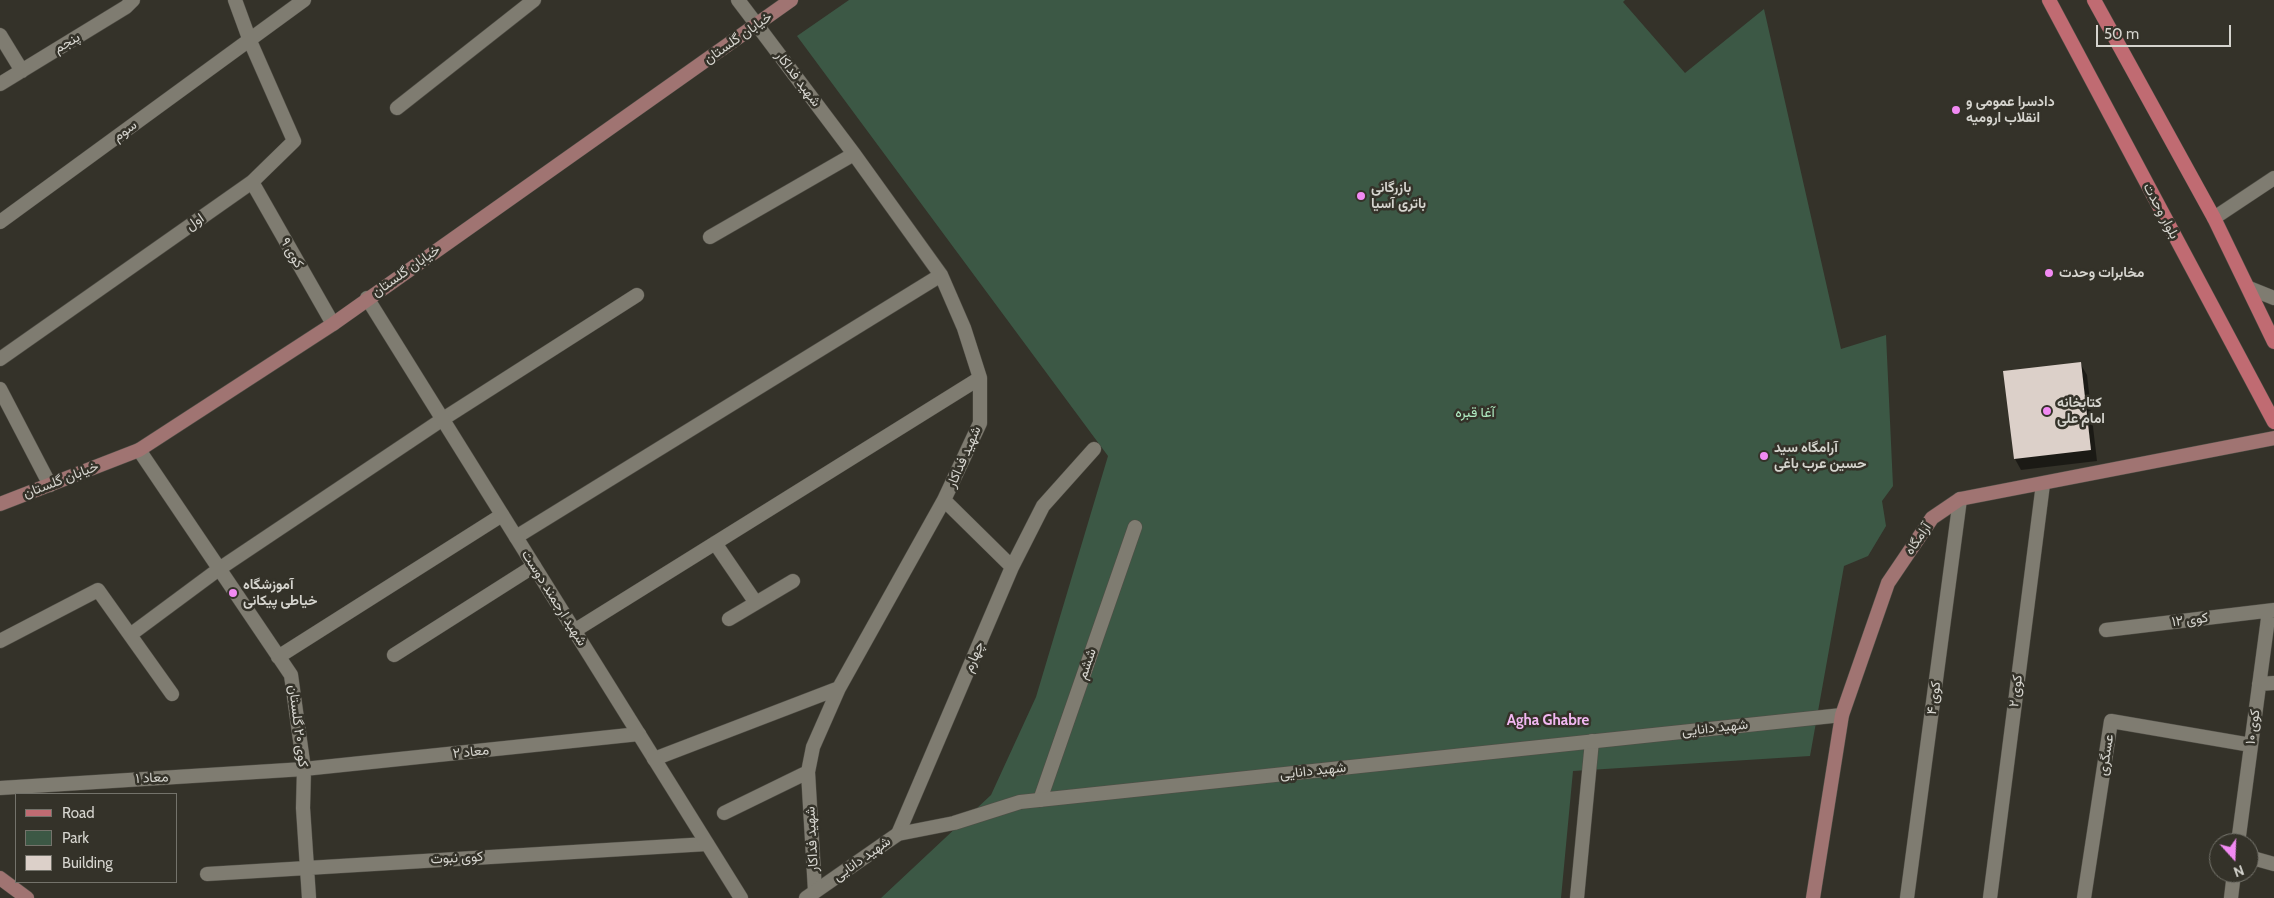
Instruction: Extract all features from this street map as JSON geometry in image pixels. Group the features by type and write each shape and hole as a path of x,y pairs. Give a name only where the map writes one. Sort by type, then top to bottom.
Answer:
{"main road":[{"name":"خیابان گلستان","path":"0,504 138,450 333,324 367,298 791,0"},
{"name":"بلوار وحدت","path":"2049,0 2274,422"},
{"path":"2094,0 2214,218 2274,342"},
{"name":"آرامگاه","path":"1813,898 1842,715 1888,583 1932,518 1960,499 2274,438"},
{"path":"0,878 26,898"}],"street":[{"path":"235,0 250,41"},
{"name":"سوم","path":"0,222 304,0"},
{"path":"397,108 534,0"},
{"name":"شهید فداکار","path":"738,0 854,154 941,275 964,328 980,378 980,423 944,500 839,688 813,747 808,772 811,895"},
{"name":"پنجم","path":"0,84 126,2"},
{"path":"0,35 22,71"},
{"name":"اول","path":"0,359 252,182 294,141 250,41"},
{"path":"710,238 854,154"},
{"path":"2214,218 2274,178"},
{"name":"کوی ۹","path":"252,182 333,324"},
{"path":"516,537 941,275"},
{"path":"2249,288 2274,298"},
{"path":"130,635 219,569 442,419 637,295"},
{"name":"شهید ارجمند دوست","path":"367,298 741,898"},
{"path":"574,631 980,378"},
{"path":"0,389 50,485"},
{"name":"چهارم","path":"898,834 1012,567 1043,506 1094,449"},
{"name":"کوی ۲۰ گلستان","path":"138,450 291,675 304,769 306,867 309,898"},
{"name":"کوی ۲","path":"1990,898 2043,484"},
{"name":"کوی ۴","path":"1907,898 1960,499"},
{"path":"944,500 1012,567"},
{"path":"278,657 502,515"},
{"name":"ششم","path":"1040,800 1134,527"},
{"path":"715,543 756,603"},
{"path":"394,655 534,566"},
{"path":"729,619 793,581"},
{"path":"0,641 98,590 172,694"},
{"name":"کوی ۱۲","path":"2106,630 2271,610"},
{"name":"کوی ۱۰","path":"2239,833 2271,610"},
{"path":"2259,684 2274,683"},
{"path":"654,759 839,688"},
{"name":"شهید دانایی","path":"811,895 898,834 954,823 1020,802 1842,715"},
{"name":"عسگری","path":"2084,898 2111,721 2251,746"},
{"name":"معاد ۲","path":"304,769 638,734"},
{"path":"1577,898 1592,741"},
{"name":"معاد ۱","path":"0,788 304,769"},
{"path":"724,813 808,772"},
{"name":"کوی نبوت","path":"207,874 707,844"},
{"path":"2259,860 2274,864"},
{"path":"2231,898 2233,883"}],"green space":[{"name":"آغا قبره","path":"849,0 1625,0 1623,2 1685,73 1764,9 1841,349 1886,335 1893,486 1882,501 1886,526 1868,556 1844,566 1810,756 1573,771 1561,898 881,898 991,795 1036,697 1108,456 797,36"}],"building":[{"name":"کتابخانه امام علی","path":"2081,362 2091,450 2014,459 2003,371"}],"place":[{"name":"دادسرا عمومی و انقلاب ارومیه","path":"1956,110"},
{"name":"بازرگانی باتری آسیا","path":"1361,196"},
{"name":"مخابرات وحدت","path":"2049,273"},
{"name":"کتابخانه امام علی","path":"2047,411"},
{"name":"آرامگاه سید حسین عرب باغی","path":"1764,456"},
{"name":"آموزشگاه خیاطی پیکانی","path":"233,593"}],"district":[{"name":"Agha Ghabre","path":"1548,721"}]}
